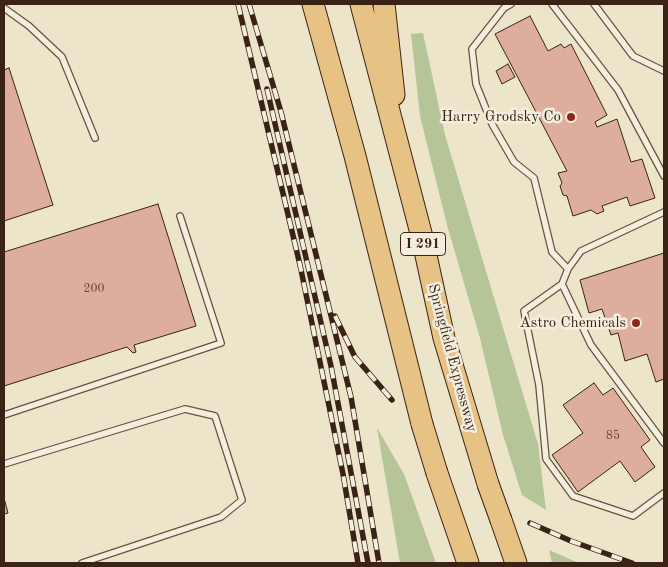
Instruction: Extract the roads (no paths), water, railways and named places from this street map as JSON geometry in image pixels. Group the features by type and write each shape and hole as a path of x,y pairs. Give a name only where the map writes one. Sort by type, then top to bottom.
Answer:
{"highway":[{"name":"I 291","path":"313,4 362,183 422,424 468,563"},
{"name":"Springfield Expressway","path":"361,4 422,237 444,338 488,484 516,563"},
{"path":"384,4 401,162"}],"lane":[{"path":"511,4 504,8 472,49 476,84 492,124 514,162 534,178 552,252 568,269"},
{"path":"552,4 618,90 664,176"},
{"path":"594,4 633,56 664,71"},
{"path":"4,8 29,26 62,57 95,138"},
{"path":"664,212 582,251 568,269 562,284 524,312 540,393 546,459 572,496 634,516 664,493"},
{"path":"4,415 221,343 180,216"},
{"path":"562,284 592,345 664,443"},
{"path":"4,464 185,408 216,416 242,500 221,517 82,563"}],"railway":[{"path":"238,4 300,265 343,474 358,563"},
{"path":"249,4 281,112 351,397 379,563"},
{"path":"267,89 331,366 368,563"},
{"path":"335,316 355,357 392,400"},
{"path":"530,523 571,541 632,563"}],"place":[{"name":"Harry Grodsky Co","path":"571,117"},
{"name":"Astro Chemicals","path":"636,323"}]}
